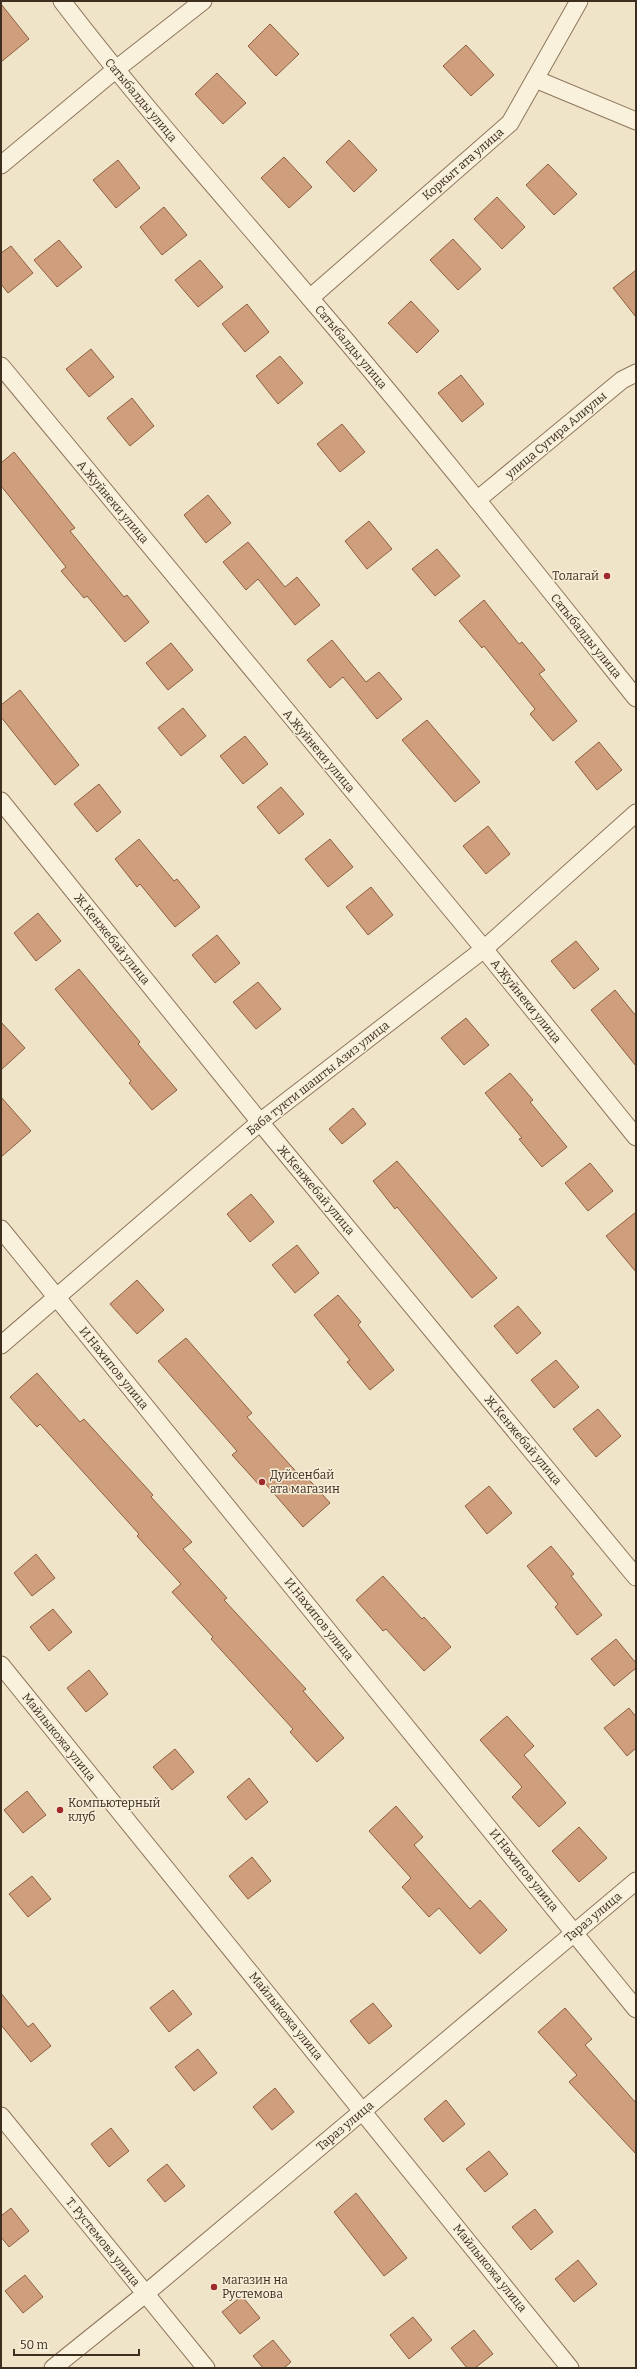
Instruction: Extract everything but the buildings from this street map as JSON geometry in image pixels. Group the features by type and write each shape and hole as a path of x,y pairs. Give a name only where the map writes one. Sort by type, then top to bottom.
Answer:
{"street":[{"name":"Сатыбалды улица","path":"62,1 115,70 310,298 478,500 636,698"},
{"path":"1,165 115,70 203,1"},
{"name":"Коркыт ата улица","path":"310,298 510,123 580,1"},
{"path":"535,79 636,122"},
{"name":"А.Жуйнеки улица","path":"1,366 484,950 636,1137"},
{"name":"улица Сугира Алиулы","path":"478,500 622,380 636,373"},
{"name":"Ж.Кенжебай улица","path":"1,801 260,1122 636,1577"},
{"name":"Баба тукти шашты Азиз улица","path":"1,1345 260,1122 484,950 636,813"},
{"name":"И.Нахипов улица","path":"1,1229 575,1932 636,2009"},
{"name":"Майлыкожа улица","path":"1,1665 364,2111 570,2368"},
{"name":"Тараз улица","path":"53,2368 145,2294 636,1882"},
{"name":"Т. Рустемова улица","path":"1,2116 206,2368"}],"place":[{"name":"Толагай","path":"607,576"},
{"name":"Дуйсенбай ата магазин","path":"262,1482"},
{"name":"Компьютерный клуб","path":"60,1810"},
{"name":"магазин на Рустемова","path":"214,2287"}]}
